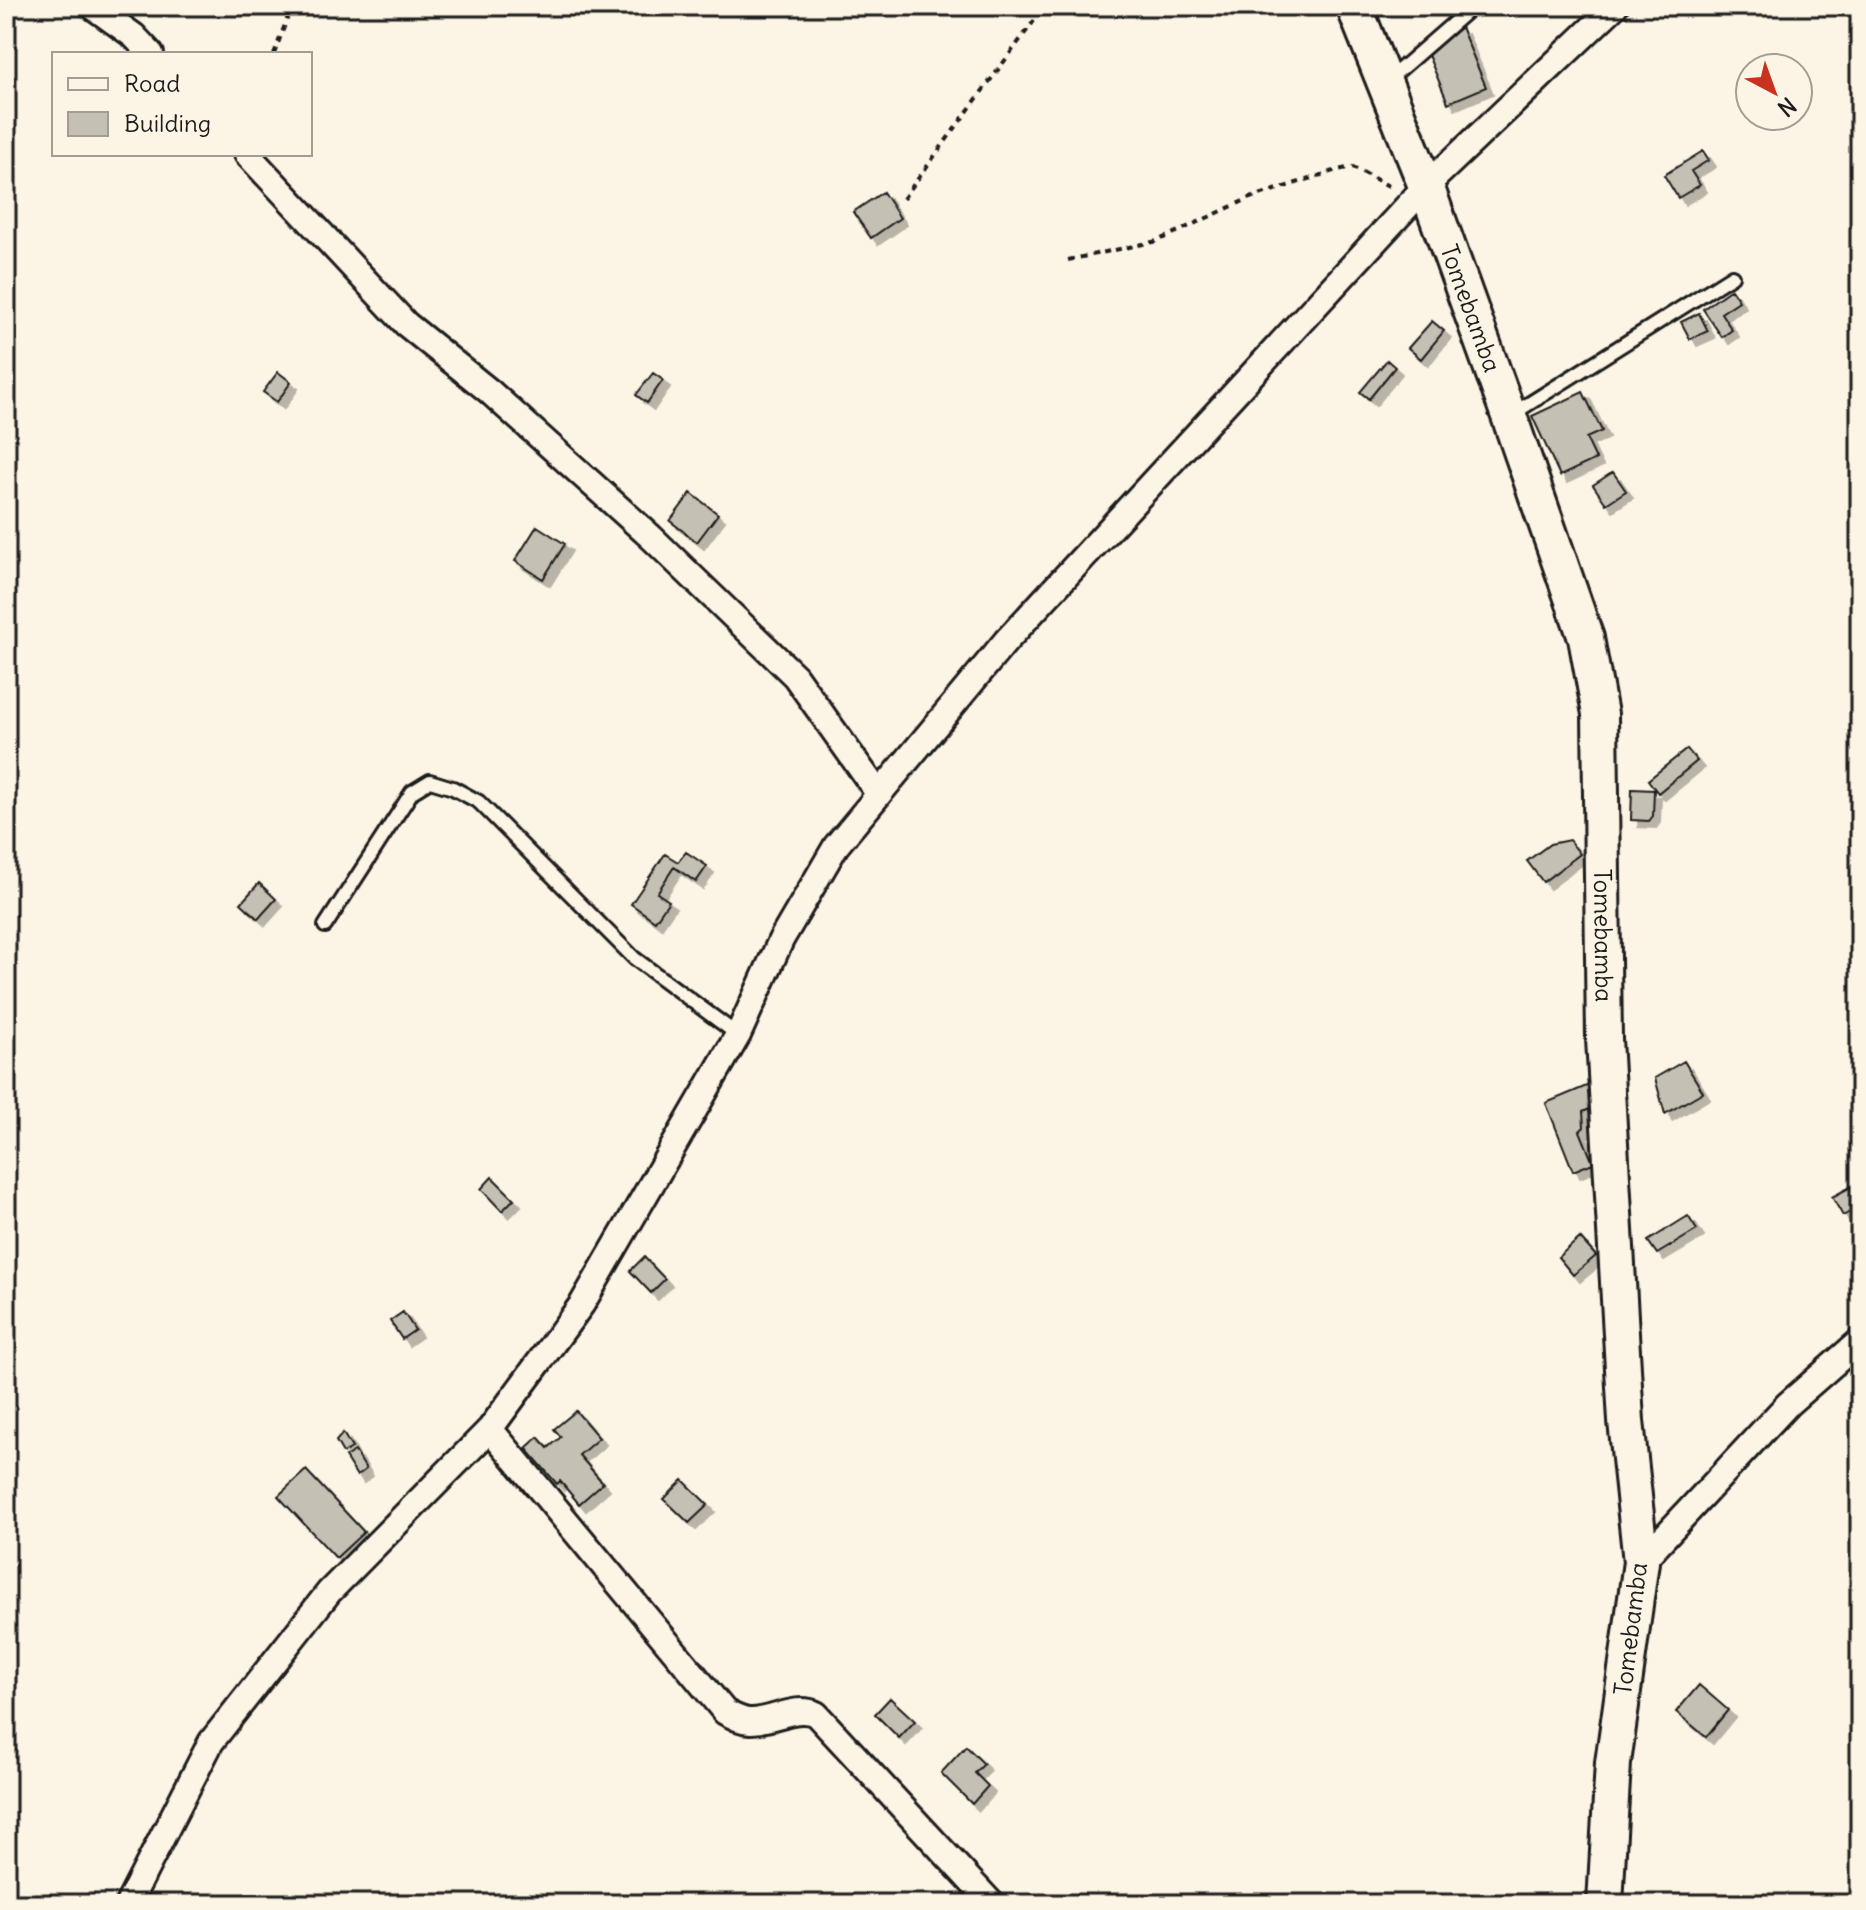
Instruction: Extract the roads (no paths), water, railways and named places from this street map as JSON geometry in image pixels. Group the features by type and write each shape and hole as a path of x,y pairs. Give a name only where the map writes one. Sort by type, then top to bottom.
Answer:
{"street":[{"path":"92,6 134,36 149,52"},
{"name":"Tomebamba","path":"1354,6 1385,82 1417,196 1509,416 1586,638 1600,714 1604,1039 1626,1421 1641,1562 1613,1763 1605,1904"},
{"path":"128,1904 211,1742 329,1592 490,1429 582,1304 738,1035 781,940 836,846 1006,641 1417,196 1615,6"},
{"path":"249,156 406,324 489,391 605,495 795,676 878,793"},
{"path":"1641,1562 1788,1404 1860,1341"},
{"path":"490,1429 725,1712 753,1722 799,1712 816,1714 992,1904"}],"lane":[{"path":"1385,82 1473,6"},
{"path":"1509,416 1732,276"},
{"path":"325,926 412,792 430,781 453,788 479,802 634,958 738,1035"}]}
